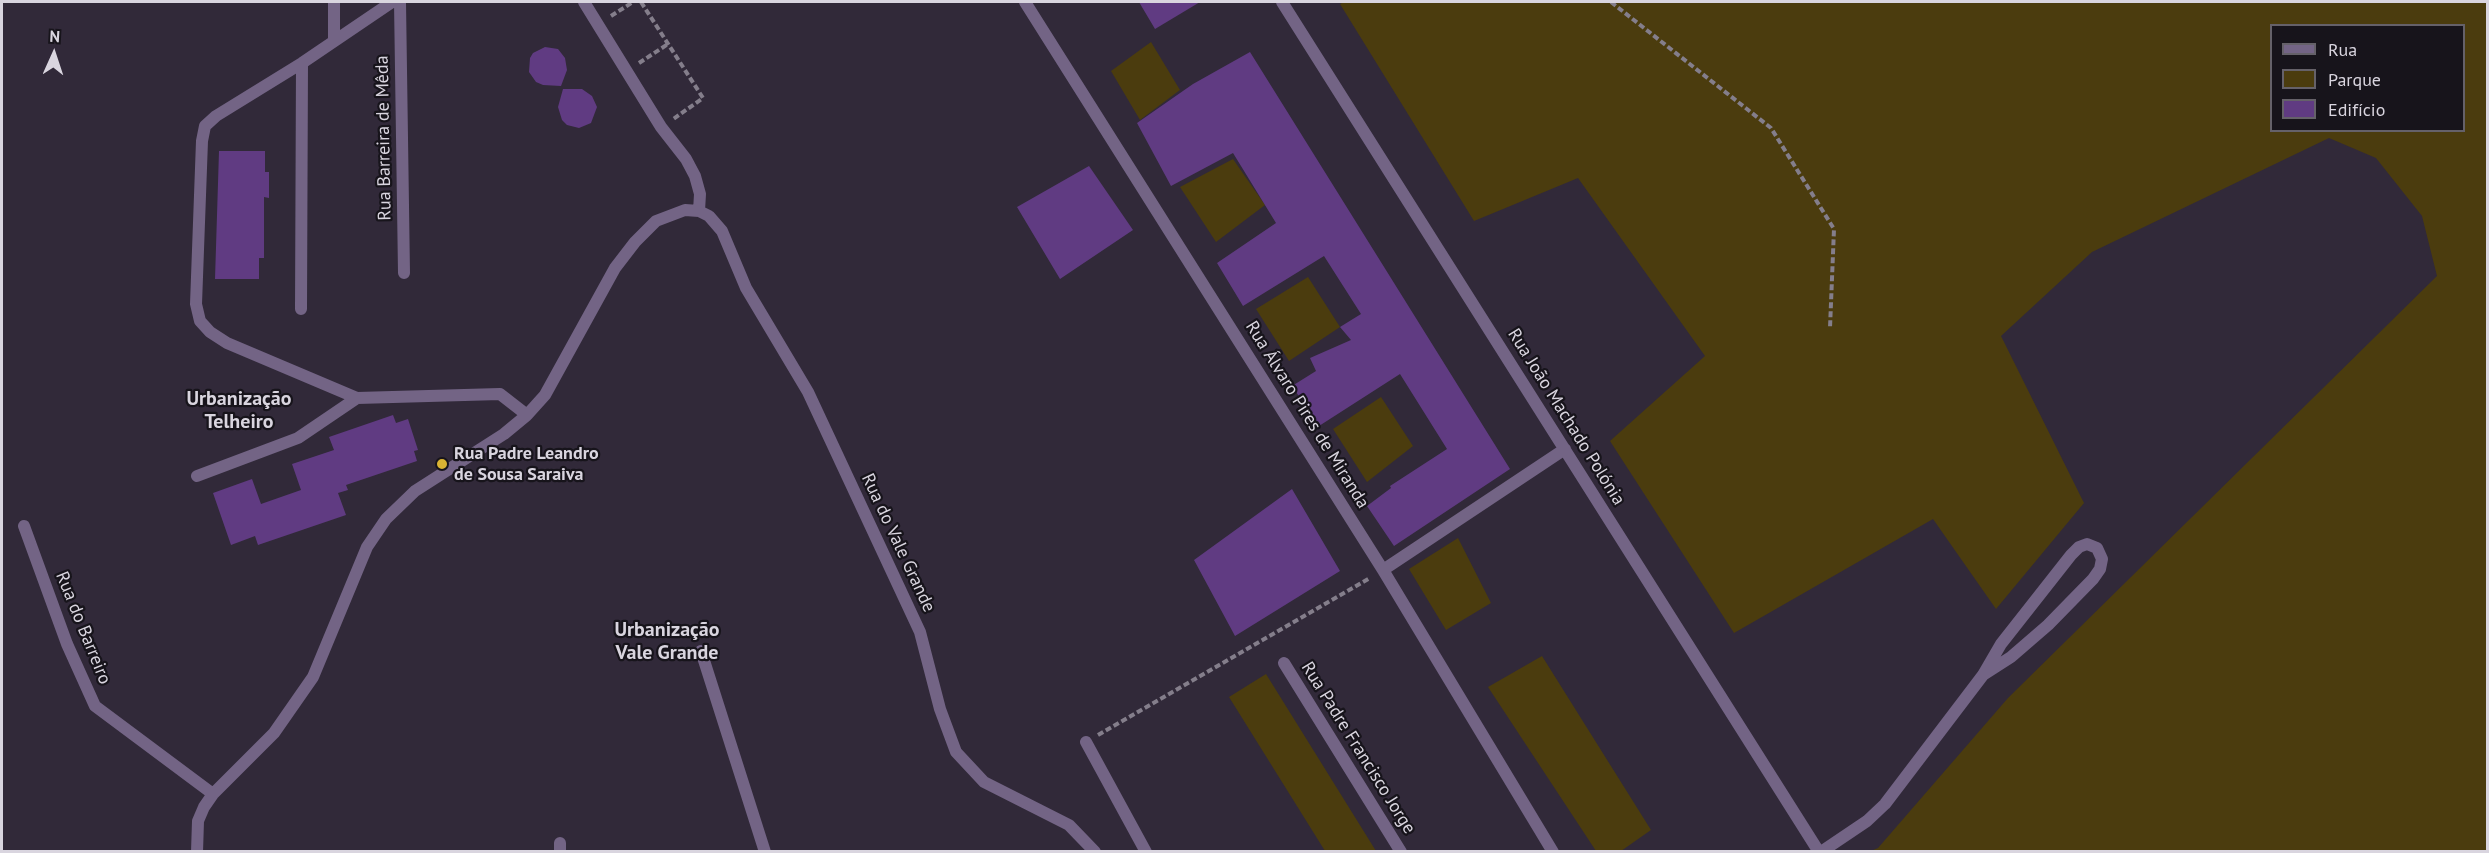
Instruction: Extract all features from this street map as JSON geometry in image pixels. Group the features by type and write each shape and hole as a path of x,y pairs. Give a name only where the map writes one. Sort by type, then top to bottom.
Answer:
{"street":[{"path":"334,2 334,40"},
{"path":"392,2 302,63 216,116 205,126 202,141 196,304 200,321 210,332 228,343 357,398 500,393 527,415"},
{"name":"Rua Barreira de Mêda","path":"400,2 404,273"},
{"path":"196,852 198,821 213,794 274,733 313,677 367,547 395,507 415,491 504,434 527,415 560,372 615,268 635,242 656,222 672,213 685,210 699,211 700,194 695,176 686,159 661,127 584,2"},
{"name":"Rua Álvaro Pires de Miranda","path":"1025,2 1383,570 1553,852"},
{"name":"Rua João Machado Polónia","path":"1282,2 1820,852"},
{"path":"301,309 302,63"},
{"name":"Rua do Vale Grande","path":"699,211 716,223 728,241 746,288 808,392 920,632 940,708 956,752 984,782 1069,825 1095,852"},
{"path":"197,476 298,438 357,398"},
{"path":"1383,570 1566,449"},
{"name":"Rua do Barreiro","path":"24,526 67,644 95,706 213,794"},
{"path":"1820,852 1867,821 1885,804 1983,675 2001,644 2071,555 2079,547 2087,544 2097,548 2102,558 2100,569 2093,579 2049,625 2011,657 1983,675"},
{"path":"701,651 765,852"},
{"name":"Rua Padre Francisco Jorge","path":"1284,663 1401,852"},
{"path":"1086,742 1145,851"}],"path":[{"path":"597,25 633,2"},
{"path":"641,2 703,98 661,127"},
{"path":"1611,2 1772,128 1834,228 1830,328"},
{"path":"627,72 668,44"},
{"path":"1086,742 1383,570"}],"green space":[{"path":"1344,2 2487,2 2487,851 1871,851 1878,848 2008,698 2437,276 2422,216 2376,158 2329,138 2092,252 2001,336 2084,503 1996,609 1933,519 1734,633 1610,441 1705,356 1578,178 1474,221 1340,4"},
{"path":"1151,42 1180,90 1140,120 1111,71"},
{"path":"1233,159 1265,205 1216,242 1180,187"},
{"path":"1308,277 1340,327 1289,361 1256,309"},
{"path":"1381,397 1413,446 1367,482 1333,429"},
{"path":"1458,538 1491,603 1446,630 1409,569"},
{"path":"1542,656 1651,830 1621,851 1596,851 1488,687"},
{"path":"1266,674 1376,851 1325,851 1229,697"}],"building":[{"path":"1139,2 1200,2 1155,29"},
{"path":"545,47 558,49 565,58 567,70 561,86 543,85 536,82 529,72 530,58 533,53"},
{"path":"1250,52 1510,469 1394,546 1367,506 1391,488 1390,486 1447,449 1400,374 1319,426 1292,386 1316,371 1310,358 1351,340 1340,327 1361,314 1324,256 1243,306 1217,263 1276,223 1233,153 1171,186 1137,123 1193,84"},
{"path":"563,89 582,89 592,96 597,107 591,123 579,128 567,125 562,120 558,107"},
{"path":"219,151 265,151 265,172 269,172 269,198 264,197 264,258 259,258 259,279 215,279"},
{"path":"1089,166 1133,230 1060,279 1017,207"},
{"path":"393,415 396,423 408,419 418,450 414,451 417,461 346,485 348,490 338,493 346,515 258,545 255,536 231,545 213,493 252,479 261,504 301,490 292,464 334,450 329,437"},
{"path":"1292,489 1340,571 1235,636 1194,560"}],"place":[{"name":"Rua Padre Leandro de Sousa Saraiva","path":"442,464"}],"district":[{"name":"Urbanização Telheiro","path":"239,410"},
{"name":"Urbanização Vale Grande","path":"667,642"}]}
